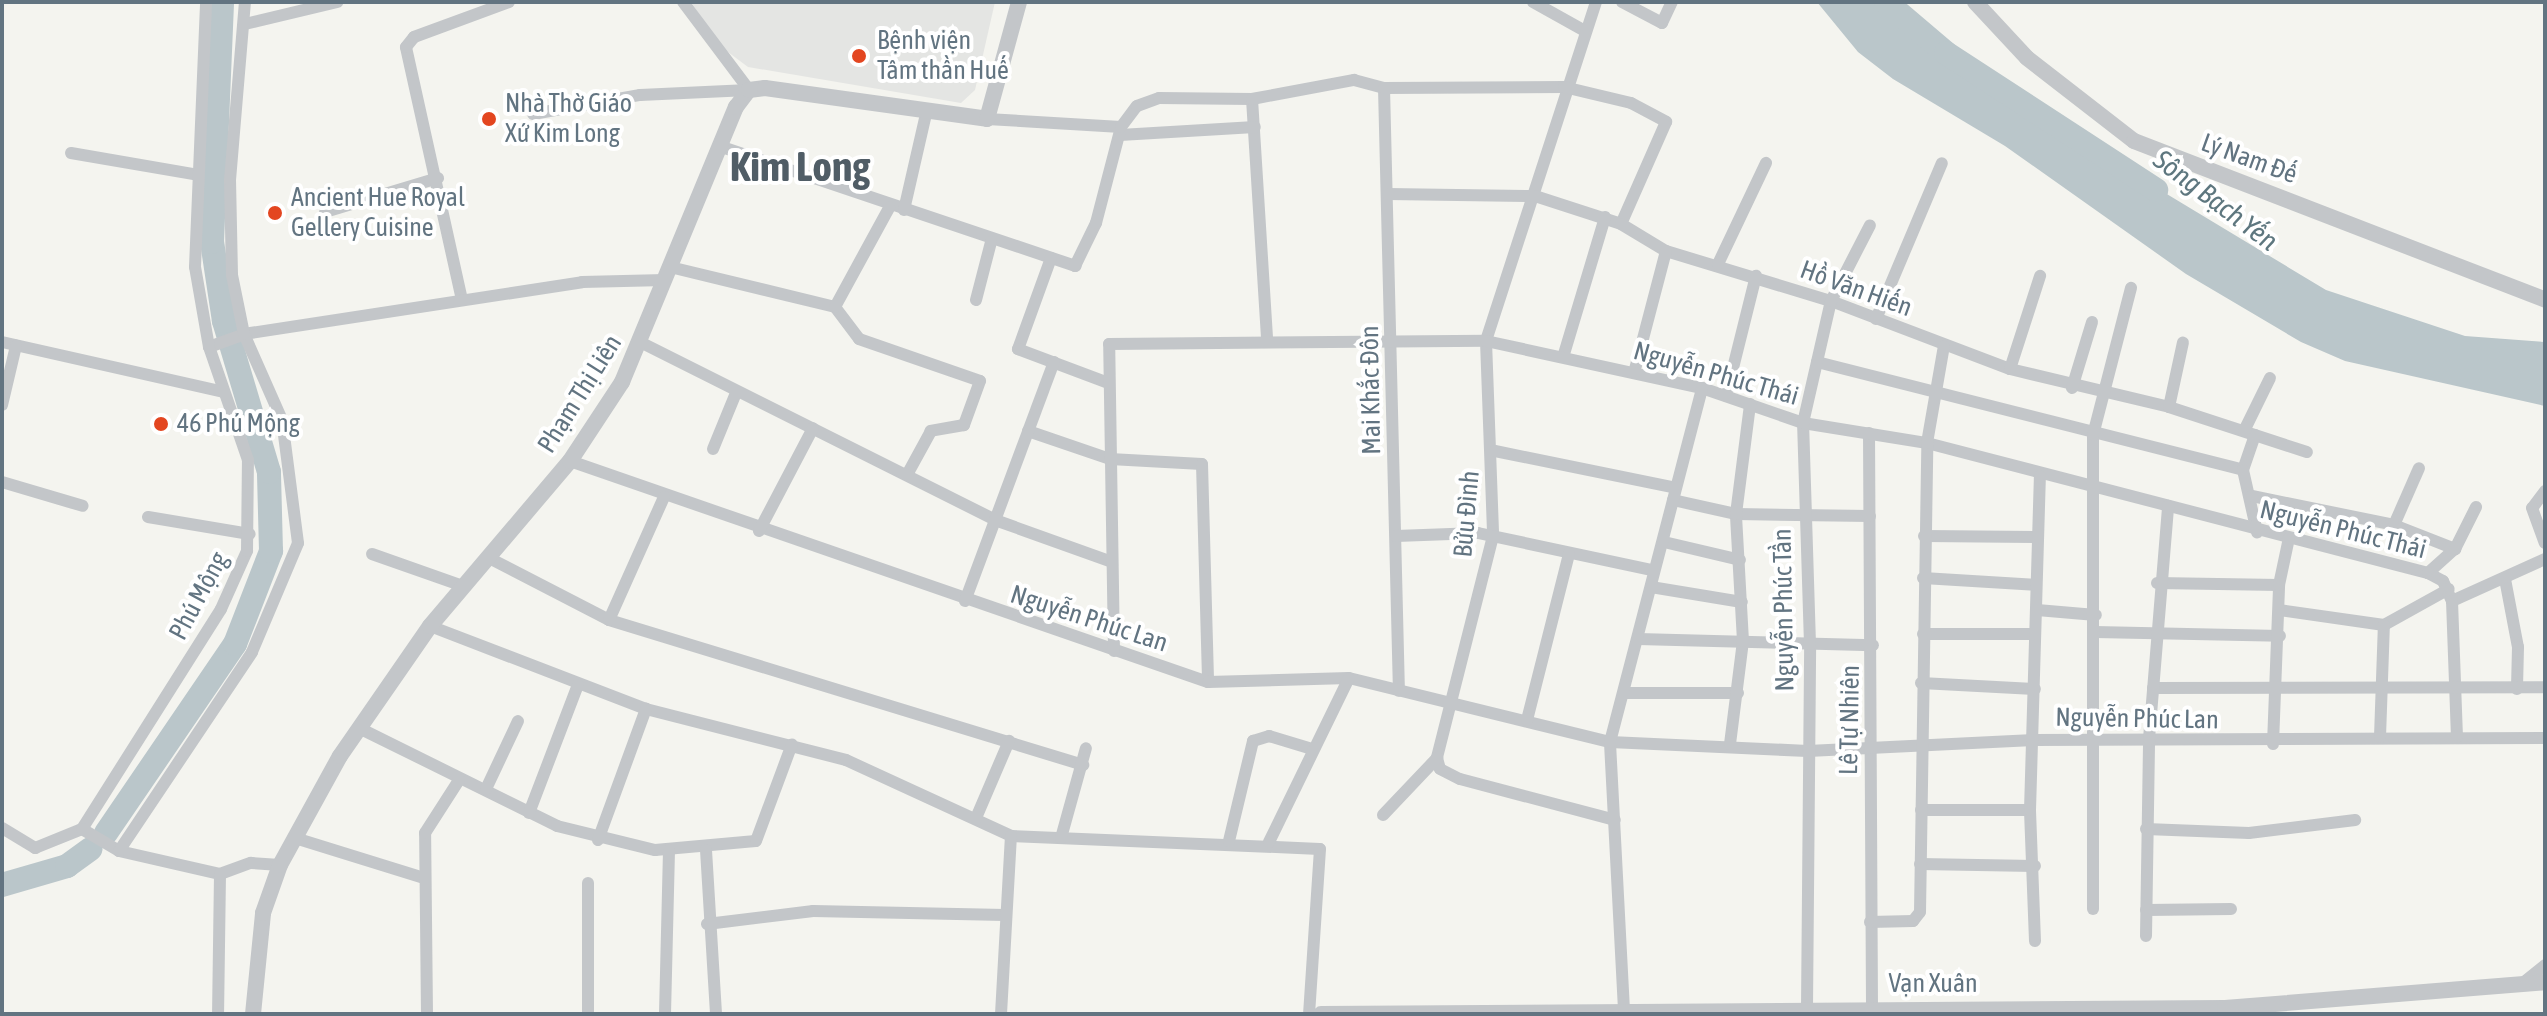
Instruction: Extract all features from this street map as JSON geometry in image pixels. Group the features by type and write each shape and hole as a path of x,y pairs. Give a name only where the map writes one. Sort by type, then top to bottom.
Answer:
{"street":[{"name":"Phú Mộng","path":"82,829 221,609 250,534 248,460 223,392 195,267 206,2"},
{"path":"119,851 252,652 298,543 282,420 241,335 229,244 245,2"},
{"path":"245,24 337,2"},
{"path":"462,300 408,41 509,2"},
{"path":"683,2 749,90"},
{"path":"987,119 1019,2"},
{"path":"1533,2 1585,31"},
{"name":"Bửu Đình","path":"1437,758 1493,536 1495,451 1486,341 1535,196 1564,87 1596,2"},
{"path":"1622,2 1662,23 1672,2"},
{"name":"Lý Nam Đế","path":"1975,2 2027,58 2134,141 2545,300"},
{"path":"722,147 889,208 904,210 991,242 1075,266 1121,131 1137,106 1159,98 1252,99 1343,81 1384,88 1564,87 1631,103 1666,122 1621,224"},
{"name":"Mai Khắc Đôn","path":"1384,88 1393,340 1399,691"},
{"path":"533,114 640,95 749,90 926,114 1121,131 1255,127"},
{"name":"Phạm Thị Liên","path":"253,1014 263,913 280,865 359,728 430,626 570,461 642,343 668,274 749,90"},
{"path":"1252,99 1267,338"},
{"path":"904,210 926,114"},
{"path":"71,153 198,175"},
{"path":"1718,264 1766,163"},
{"path":"1876,319 1942,163"},
{"path":"325,212 438,178"},
{"name":"Hồ Văn Hiến","path":"1388,194 1535,196 1605,217 1666,251 1718,264 1831,301 2010,369 2072,388 2169,407 2307,452"},
{"path":"835,307 889,208"},
{"path":"1564,354 1605,217"},
{"name":"Nguyễn Phúc Tần","path":"1807,1007 1810,644 1803,423 1831,301 1870,225"},
{"path":"976,300 991,242"},
{"path":"1634,373 1666,251"},
{"path":"1051,258 1018,349 1106,382"},
{"path":"214,344 241,335 462,300 582,282 668,274 835,307 859,339 980,381 964,425 931,431 908,473"},
{"path":"1726,396 1756,276"},
{"path":"2010,369 2040,276"},
{"path":"2093,909 2096,615 2093,435 2100,393 2131,288"},
{"path":"2072,388 2092,322"},
{"name":"Nguyễn Phúc Thái","path":"1114,651 1106,382 1114,340 1267,338 1486,341 1564,354 1702,388 1803,423 1927,443 2040,476 2095,485 2257,532 2428,573 2451,595"},
{"path":"2,342 223,392"},
{"path":"2169,407 2183,342"},
{"path":"642,343 736,393 908,473 995,520 1112,562"},
{"path":"2,405 16,346"},
{"path":"1870,922 1918,918 1927,443 1944,346"},
{"path":"965,601 1054,362"},
{"path":"1817,362 1936,388 2093,435 2243,470"},
{"path":"2257,532 2252,496 2243,470 2250,433 2270,378"},
{"path":"1624,1010 1610,742 1651,587 1652,570 1664,542 1672,493 1702,388"},
{"path":"713,449 736,393"},
{"path":"1730,744 1743,641 1736,514 1750,404"},
{"path":"759,531 813,428"},
{"path":"1028,431 1110,459 1202,464 1208,682"},
{"name":"Lê Tự Nhiên","path":"1869,433 1873,645 1872,1009"},
{"path":"1495,451 1672,493 1736,514 1804,518 1870,516"},
{"name":"Nguyễn Phúc Lan","path":"570,461 759,531 1208,682 1349,678 1610,742 1730,744 1808,751 1871,744 2034,740 2094,743 2149,739 2273,744 2380,737 2545,738"},
{"path":"2394,525 2419,468"},
{"path":"2035,941 2035,866 2030,810 2040,476"},
{"path":"2,482 83,506"},
{"path":"2545,491 2532,508 2545,543"},
{"path":"2252,496 2394,525 2455,549"},
{"path":"609,620 664,497"},
{"path":"2146,936 2149,739 2157,583 2168,506"},
{"path":"2428,573 2455,549 2476,507"},
{"path":"148,517 250,534"},
{"path":"1396,536 1493,536 1652,570"},
{"path":"1924,536 2038,537"},
{"path":"2273,744 2280,636 2279,585 2289,538"},
{"path":"1664,542 1740,560"},
{"path":"372,554 463,586"},
{"path":"1527,720 1569,554"},
{"path":"489,558 609,620 1083,765"},
{"path":"2279,610 2384,625 2451,595 2505,579 2545,559"},
{"path":"1923,578 2036,585"},
{"path":"2505,579 2518,647 2517,689"},
{"path":"2157,583 2279,585"},
{"path":"1651,587 1742,602"},
{"path":"2451,595 2460,687 2457,737"},
{"path":"2037,610 2096,615"},
{"path":"2380,737 2384,625"},
{"path":"430,626 646,709 792,744 976,818 1011,836 1269,842 1320,849 1309,1014"},
{"path":"2095,632 2280,636"},
{"path":"1923,634 2033,634"},
{"path":"1638,639 1873,645"},
{"path":"1269,842 1349,678"},
{"path":"1921,683 2035,689"},
{"path":"529,813 578,685"},
{"path":"2153,688 2545,687"},
{"path":"1624,693 1738,693"},
{"path":"598,840 646,709"},
{"path":"486,789 518,721"},
{"path":"359,728 529,813 598,840 669,850 706,850 756,841 792,744"},
{"path":"1229,841 1253,741 1269,736 1312,749"},
{"path":"976,818 1009,741"},
{"path":"1061,838 1086,748"},
{"path":"1437,758 1440,769 1460,779 1615,820"},
{"path":"1383,815 1437,758"},
{"path":"427,1014 425,833 459,780"},
{"path":"1921,810 2030,810"},
{"path":"2146,829 2249,833 2355,820"},
{"path":"2,828 35,848 82,829 119,851 220,874 251,863 280,865"},
{"path":"1001,1014 1011,836"},
{"path":"295,838 424,878"},
{"path":"665,1014 669,850"},
{"path":"706,850 707,924 716,1014"},
{"path":"1920,864 2035,866"},
{"path":"218,1014 220,874"},
{"path":"588,883 588,1014"},
{"path":"2146,910 2231,909"},
{"path":"707,924 813,911 1005,915"},
{"path":"2523,983 2545,965"},
{"name":"Vạn Xuân","path":"1321,1014 1807,1007 2225,1008 2545,982"}],"shaded area":[{"name":"Bệnh viện Tâm thần Huế","path":"691,2 995,2 975,90 961,103 748,67 720,46"},
{"path":"1817,2 1885,2 1934,44 2117,164 2326,290 2465,336 2545,342 2545,406 2345,361 2301,342 2186,274 2005,146 1893,79 1858,52"}],"waterway":[{"path":"106,833 235,644 271,551 269,472 224,321 212,242 222,2"},
{"name":"Sông Bạch Yến","path":"1886,2 1946,53 2156,190"},
{"path":"2,885 67,866 90,849"}],"place":[{"name":"Bệnh viện Tâm thần Huế","path":"859,56"},
{"name":"Nhà Thờ Giáo Xứ Kim Long","path":"489,119"},
{"name":"Ancient Hue Royal Gellery Cuisine","path":"275,213"},
{"name":"46 Phú Mộng","path":"161,424"}],"district":[{"name":"Kim Long","path":"800,166"}]}
